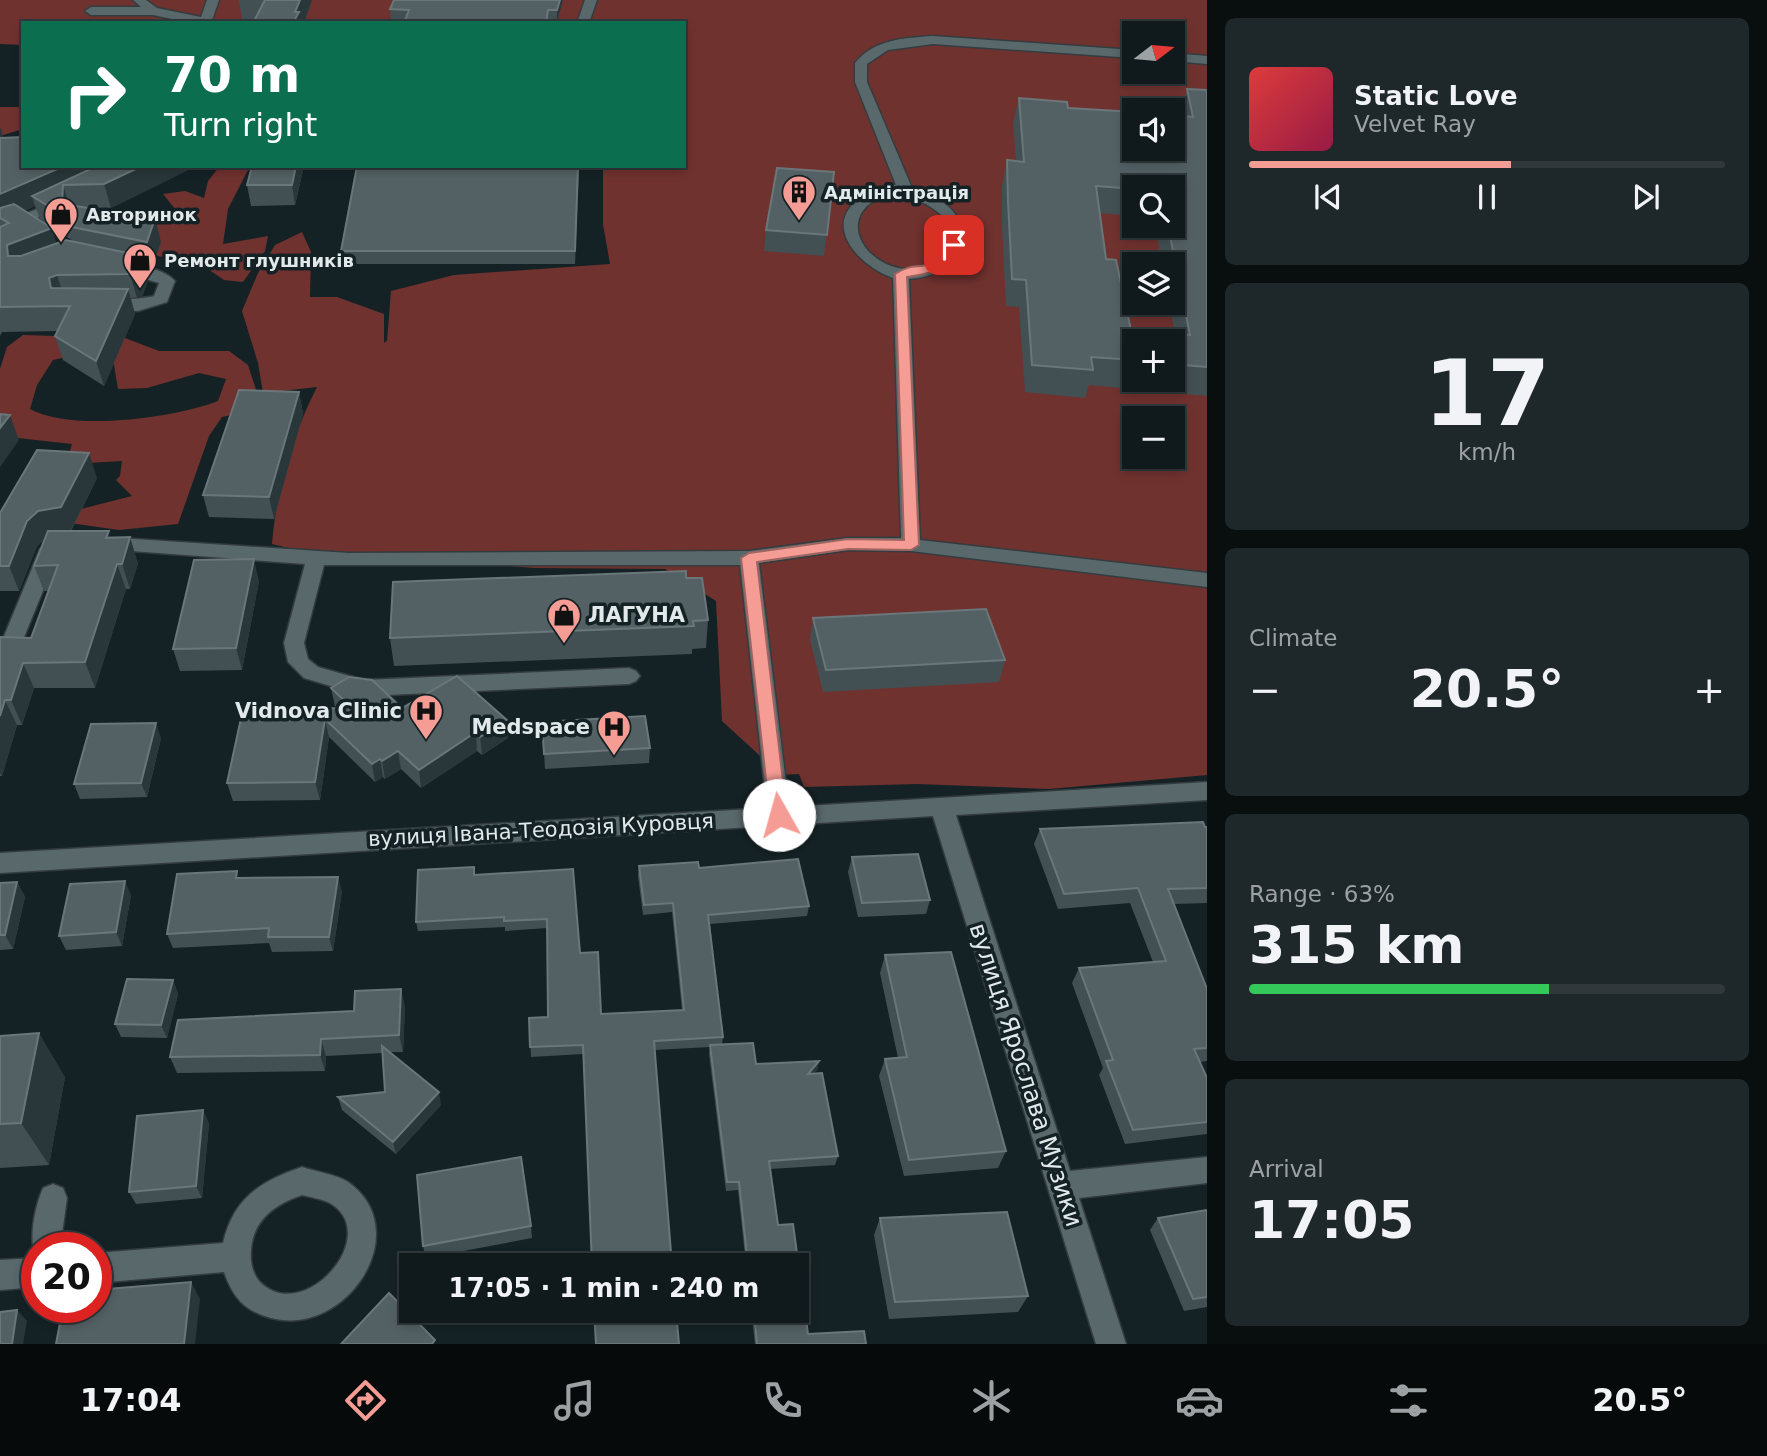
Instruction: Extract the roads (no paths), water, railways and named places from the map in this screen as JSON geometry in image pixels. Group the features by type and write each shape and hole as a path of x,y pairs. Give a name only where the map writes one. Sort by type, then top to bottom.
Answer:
{"street":[{"path":"139,0 153,11"},
{"path":"206,21 213,0"},
{"path":"584,21 590,0"},
{"path":"91,11 153,11 196,21"},
{"path":"905,189 861,82 860,63 869,54 900,43 933,40 1122,53"},
{"path":"1185,58 1207,60"},
{"path":"905,189 920,192 943,205 950,214 956,234 950,254 942,263 917,274 901,274 884,271 861,256 855,246 850,225 858,207 866,199 889,190 905,189"},
{"path":"0,229 30,223 82,194"},
{"path":"90,307 138,306 150,303 161,299 167,281 153,274 99,261"},
{"path":"901,274 911,545"},
{"path":"10,648 46,553 55,544 75,542 316,558 749,558 848,544 911,545 1207,580"},
{"path":"316,558 294,643 298,662 311,673 364,688 629,676"},
{"path":"749,558 779,815"},
{"name":"вулиця Івана-Теодозія Куровця","path":"0,863 1207,791"},
{"name":"вулиця Ярослава Музики","path":"941,805 1111,1344"},
{"path":"1061,1186 1207,1170"},
{"path":"302,1181 326,1184 347,1196 360,1217 363,1242 355,1269 336,1292 311,1305 284,1308 259,1300 242,1282 235,1257 240,1230 254,1207 276,1189 302,1181"},
{"path":"48,1232 53,1198"},
{"path":"112,1267 235,1257"},
{"path":"0,1275 21,1273"}],"place":[{"name":"Адміністрація","path":"799,222"},
{"name":"Авторинок","path":"61,244"},
{"name":"Ремонт глушників","path":"140,290"},
{"name":"ЛАГУНА","path":"564,645"},
{"name":"Vidnova Clinic","path":"426,741"},
{"name":"Medspace","path":"614,757"}]}
